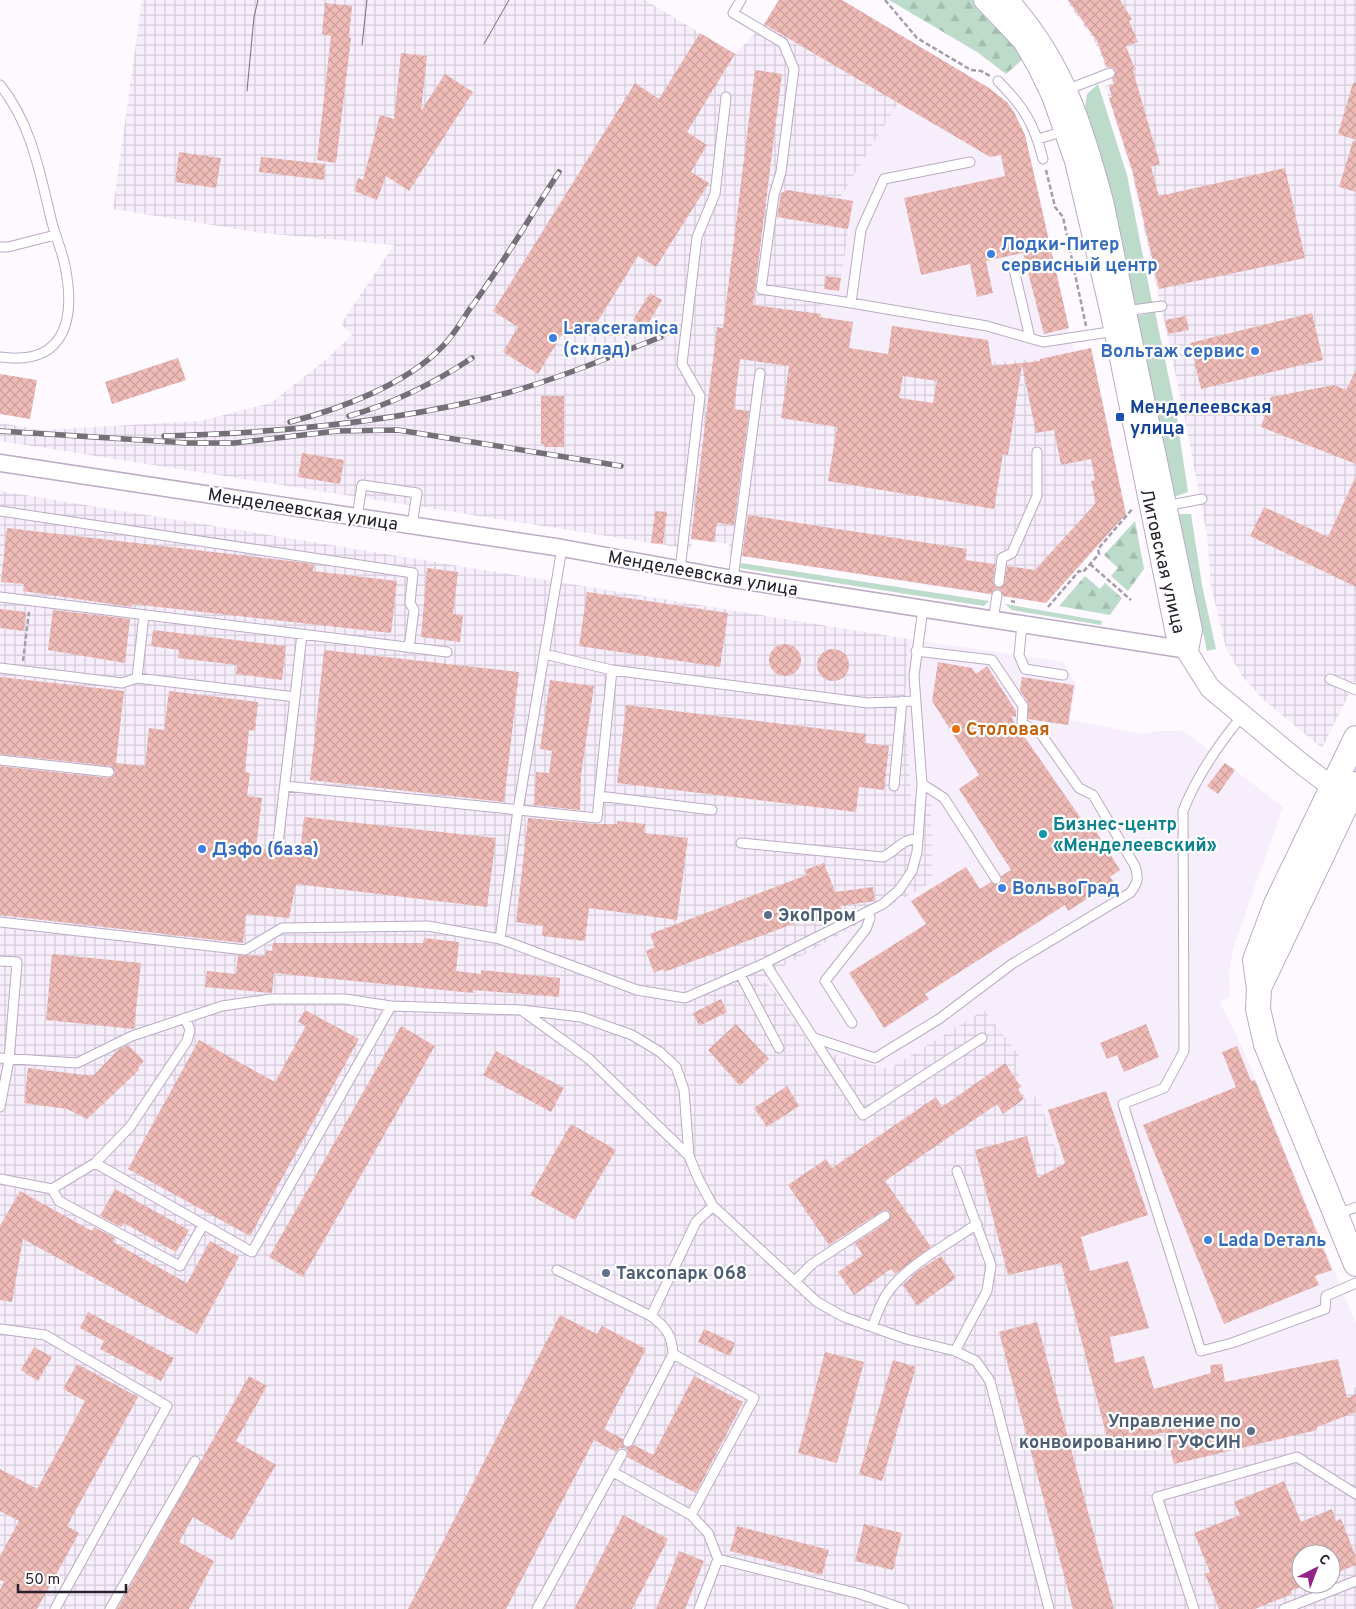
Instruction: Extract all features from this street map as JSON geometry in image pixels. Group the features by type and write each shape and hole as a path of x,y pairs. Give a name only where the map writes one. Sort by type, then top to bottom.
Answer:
{"main road":[{"path":"1356,738 1346,789 1259,988 1258,1009 1266,1044 1346,1211 1356,1264"}],"street":[{"name":"Литовская улица","path":"1001,2 1035,32 1053,59 1065,131 1120,322"},
{"name":"Литовская улица","path":"1060,93 1081,126 1103,201 1120,322 1151,507 1192,630 1188,650"},
{"name":"Менделеевская улица","path":"0,463 562,548 732,579 1188,650"},
{"path":"1188,650 1197,669 1210,688 1242,716 1346,789"}],"lane":[{"path":"741,0 733,12 783,43 794,69 781,172 774,195 761,289 987,326 1043,342 1088,336 1162,306"},
{"path":"1060,93 1110,72"},
{"path":"998,81 1020,103 1038,139 1043,159"},
{"path":"0,85 24,123 35,153 55,235 65,266 69,317 61,336 45,353 21,360 0,356"},
{"path":"680,570 700,396 682,364 697,237 715,194 726,97"},
{"path":"1038,139 1065,131"},
{"path":"851,303 861,230 884,179 970,162"},
{"path":"0,247 8,247 55,235"},
{"path":"1013,266 1030,338"},
{"path":"732,579 760,373"},
{"path":"999,582 1002,558 1012,554 1037,496 1037,452"},
{"path":"357,517 362,485 416,493 412,525"},
{"path":"1151,507 1202,499"},
{"path":"0,511 413,573 410,603 414,610 409,648"},
{"path":"500,939 518,810 562,548"},
{"path":"993,620 997,595"},
{"path":"0,597 447,652"},
{"path":"0,922 245,950 282,928 428,926 500,939 637,990 685,998 765,963 883,904 899,890 912,871 918,839 922,784 915,700 916,651 923,608"},
{"path":"137,678 144,615"},
{"path":"1022,624 1019,655 1025,669 1063,675"},
{"path":"278,844 302,634"},
{"path":"814,1038 875,1058 939,1019 1012,964 1130,893 1137,884 1138,875 1135,866 1093,795 1079,788 1041,734 1022,723 1023,706 992,660 916,651"},
{"path":"544,654 612,670 868,703 915,700"},
{"path":"0,668 122,683 137,678 295,697"},
{"path":"284,786 597,818 612,670"},
{"path":"1330,679 1356,690"},
{"path":"894,786 902,701"},
{"path":"1242,716 1208,761 1193,785 1183,811 1184,1051 1164,1088 1123,1104 1201,1350 1232,1343 1325,1309 1326,1296 1356,1283"},
{"path":"0,760 109,772"},
{"path":"922,784 944,798 996,879"},
{"path":"600,796 712,810"},
{"path":"741,843 883,857 892,853 904,842 918,839"},
{"path":"852,1023 825,981 866,929 870,918 867,912"},
{"path":"0,960 17,962 0,1107"},
{"path":"765,963 863,1115 982,1038"},
{"path":"740,974 778,1048"},
{"path":"5,1059 77,1063 132,1036 185,1018 222,1006 271,999 345,999 391,1006 521,1010 581,1017 632,1035 660,1052 676,1067 684,1090 689,1156 713,1206 817,1302 844,1317 872,1327 906,1339 955,1351 976,1362 990,1381 1049,1609"},
{"path":"95,1163 252,1252 391,1006"},
{"path":"521,1010 589,1059 689,1156"},
{"path":"0,1179 52,1189 95,1163 130,1127 187,1041 190,1030 185,1018"},
{"path":"955,1351 987,1291 991,1265 957,1171"},
{"path":"52,1189 59,1201 180,1266 203,1225"},
{"path":"651,1316 696,1222 713,1206"},
{"path":"795,1280 812,1264 885,1216"},
{"path":"872,1327 885,1296 895,1284 908,1272 977,1224"},
{"path":"557,1270 651,1316 665,1326 672,1339 673,1354 628,1442"},
{"path":"0,1329 45,1336 167,1406 55,1609"},
{"path":"673,1354 754,1398 691,1515"},
{"path":"537,1609 622,1454"},
{"path":"1194,1609 1157,1497 1297,1456 1356,1494"},
{"path":"110,1609 195,1461"},
{"path":"613,1472 691,1515 708,1533 718,1559 700,1609"},
{"path":"718,1559 860,1594 904,1609"},
{"path":"1284,1609 1356,1581"}],"path":[{"path":"885,0 917,38 971,70 980,70 998,81"},
{"path":"1043,159 1055,207 1063,217 1088,336"},
{"path":"1048,607 1079,571 1083,572 1099,554 1098,549 1151,507"},
{"path":"1090,564 1131,600"},
{"path":"22,671 31,600"},
{"path":"1011,601 1015,602"}],"shaded area":[{"path":"142,0 645,0 735,54 764,24 898,103 840,198 853,201 839,291 824,289 820,317 853,322 848,354 888,354 966,363 1040,359 1091,348 1116,476 1046,603 729,554 729,544 692,539 691,550 0,441 0,423 42,430 200,421 271,403 328,358 352,335 341,324 394,245 262,233 113,209"},
{"path":"778,0 842,0 989,88 1007,102 1025,135 1074,352 1040,359 966,363 848,355 820,317 824,289 839,291 853,201 840,198 765,24"},
{"path":"1066,0 1356,0 1356,680 1322,748 1264,700 1242,676 1226,648 1211,586 1207,535 1183,409 1132,173 1105,86 1112,83 1095,42"},
{"path":"0,491 908,639 905,708 912,804 931,804 932,882 761,979 774,990 820,1059 836,1055 889,1069 984,1010 1021,1058 1016,1063 1025,1099 1039,1096 1061,1166 1061,1263 1109,1445 1356,1387 1356,1609 0,1609"},
{"path":"908,639 1063,662 1076,684 1070,720 1143,734 1156,731 1181,731 1189,735 1283,807 1233,949 1229,971 1230,996 1220,1002 1243,1049 1356,1324 1356,1387 1109,1445 1060,1165 1039,1096 1025,1100 1016,1063 1021,1058 984,1011 889,1069 836,1055 820,1059 774,990 761,979 789,962 931,804 912,804 905,708"}],"green space":[{"path":"889,0 973,0 1005,31 1023,59 1006,74 977,52"},
{"path":"1098,84 1127,175 1152,302 1134,305 1113,200 1085,107 1087,94"},
{"path":"1155,312 1176,412 1188,492 1174,497 1136,316"},
{"path":"1178,514 1191,514 1202,585 1216,649 1207,651"},
{"path":"1135,521 1144,569 1128,591 1111,576 1118,568 1104,555"},
{"path":"741,563 989,601 984,606 740,568"},
{"path":"1085,576 1100,589 1105,583 1122,598 1110,615 1059,606"},
{"path":"1005,604 1102,621 1101,625 1012,610"}],"building":[{"path":"779,0 842,0 989,88 1007,102 1025,135 1069,328 1044,334 1023,253 986,261 993,293 977,297 970,264 921,275 904,198 1005,176 1001,155 990,157 764,24"},
{"path":"1068,0 1120,0 1132,19 1129,21 1138,42 1126,46 1135,70 1133,71 1160,164 1151,167 1159,196 1285,168 1305,258 1159,289 1133,173 1109,98 1112,97 1109,86 1114,84 1112,79 1116,71 1114,68 1107,67 1097,41"},
{"path":"325,3 352,6 349,37 351,38 336,163 317,160 331,36 322,34"},
{"path":"700,33 735,54 687,132 707,145 691,172 709,183 656,267 638,256 591,332 579,325 572,336 564,331 538,374 503,352 518,327 493,311 635,83 659,99"},
{"path":"401,53 427,56 421,111 445,74 473,92 409,191 386,176 377,200 354,191 358,178 363,180 380,115 394,119"},
{"path":"755,70 782,74 753,305 821,314 820,317 853,322 849,348 888,354 892,326 988,340 992,366 1040,361 1040,359 1091,348 1126,514 1046,603 1003,596 1001,590 998,589 991,594 742,556 748,515 967,549 965,560 995,564 993,582 998,588 1004,585 1007,566 1035,570 1096,503 1091,481 1095,480 1091,459 1061,465 1054,430 1036,433 1022,365 1008,455 1003,454 994,509 828,481 837,427 781,418 789,366 740,359 734,409 749,411 734,525 717,523 714,542 691,539 717,327 723,328","holes":["903,376 937,381 933,403 899,398"]},
{"path":"1353,83 1356,83 1356,140 1338,134"},
{"path":"1353,141 1356,141 1356,192 1339,187"},
{"path":"179,152 221,158 216,188 175,182"},
{"path":"261,157 325,164 324,180 259,172"},
{"path":"788,190 853,201 848,229 777,217 781,193"},
{"path":"826,276 841,278 839,291 824,289"},
{"path":"650,293 662,300 646,327 633,320"},
{"path":"1312,313 1323,360 1201,389 1190,343"},
{"path":"1186,316 1189,330 1168,334 1165,320"},
{"path":"178,358 186,380 112,404 105,382"},
{"path":"1356,370 1356,464 1261,427 1271,397 1334,385 1346,390"},
{"path":"0,374 37,380 30,419 0,414"},
{"path":"541,396 564,396 564,447 545,447 544,444 541,444"},
{"path":"302,453 344,460 340,484 298,477"},
{"path":"1356,476 1356,587 1250,536 1264,507 1328,537"},
{"path":"655,511 667,512 663,544 651,543"},
{"path":"7,528 314,564 313,571 397,581 391,633 132,604 132,607 23,591 24,584 1,582"},
{"path":"427,568 458,572 453,614 463,615 460,642 421,637"},
{"path":"587,592 728,613 720,667 579,646"},
{"path":"0,609 26,612 24,631 0,628"},
{"path":"53,610 130,619 125,663 48,650"},
{"path":"153,630 286,646 282,680 236,674 237,665 178,658 179,650 151,646"},
{"path":"785,644 796,649 801,660 796,671 785,676 774,671 769,660 774,649"},
{"path":"833,649 844,654 849,665 844,676 833,681 822,676 817,665 822,654"},
{"path":"324,650 519,672 504,802 310,780"},
{"name":"Бизнес-центр «Менделеевский»","path":"938,662 972,668 976,674 987,666 1016,711 1016,717 1011,716 1017,726 1084,823 1089,820 1120,870 1110,877 1114,882 1068,911 1065,905 925,994 929,999 884,1028 849,973 926,924 911,901 966,867 980,889 991,882 999,884 1002,881 1001,876 1011,870 959,789 979,775 932,701"},
{"path":"0,677 124,691 116,763 145,766 149,728 164,730 169,691 258,702 255,731 249,730 245,772 250,773 247,796 262,798 256,848 300,853 304,817 496,838 487,907 296,884 289,918 246,914 243,943 0,915 0,766 108,778 114,776 115,772 110,766 0,754"},
{"path":"1022,677 1074,685 1068,725 1028,719 1028,703 1020,690"},
{"path":"550,680 594,686 581,775 580,810 534,805 536,772 549,773 552,751 540,749"},
{"path":"626,705 866,734 865,743 889,746 884,790 859,787 856,812 617,783"},
{"path":"1225,763 1235,770 1218,794 1207,786"},
{"path":"528,818 596,824 617,824 617,821 645,824 644,833 688,838 677,920 589,908 585,941 542,936 543,926 516,922"},
{"name":"ЭкоПром","path":"824,863 835,892 873,887 875,901 840,906 843,912 811,924 809,918 664,972 663,969 654,973 646,951 655,947 650,934 807,875 805,870"},
{"path":"424,938 459,942 456,971 481,974 481,970 560,978 559,997 473,990 473,993 274,973 272,993 205,987 207,971 236,974 238,955 265,956 266,950 272,951 273,943 423,943"},
{"path":"52,954 141,963 134,1029 46,1020"},
{"path":"721,999 727,1012 699,1026 693,1013"},
{"path":"305,1010 359,1039 250,1236 128,1169 199,1040 275,1082 306,1026 298,1022"},
{"path":"736,1024 769,1059 740,1086 708,1050"},
{"path":"1146,1024 1159,1057 1124,1072 1117,1055 1107,1059 1100,1043"},
{"path":"401,1026 435,1046 303,1277 269,1257"},
{"path":"128,1045 144,1061 138,1068 139,1070 87,1119 67,1109 24,1103 28,1068 93,1076 119,1049"},
{"path":"1237,1046 1251,1081 1255,1080 1332,1270 1315,1276 1319,1285 1224,1324 1143,1125 1236,1087 1222,1052"},
{"path":"496,1051 564,1088 551,1112 483,1075"},
{"path":"1005,1063 1021,1087 1018,1089 1024,1099 1003,1114 997,1104 885,1181 931,1247 895,1274 891,1269 854,1295 838,1272 863,1255 855,1243 888,1221 890,1213 887,1210 882,1211 829,1245 788,1185 826,1159 832,1168 936,1097 942,1107"},
{"path":"787,1086 799,1106 767,1127 754,1108"},
{"path":"1106,1091 1148,1215 1081,1237 1090,1271 1128,1261 1149,1328 1110,1337 1115,1363 1144,1356 1154,1389 1211,1373 1210,1365 1222,1364 1225,1382 1338,1359 1347,1398 1356,1394 1356,1412 1317,1427 1317,1430 1174,1464 1166,1432 1109,1445 1061,1263 1008,1275 975,1150 1027,1136 1038,1178 1065,1163 1048,1110"},
{"path":"571,1124 616,1150 575,1220 530,1195"},
{"path":"115,1189 189,1230 176,1252 124,1223 121,1227 100,1216"},
{"path":"20,1191 92,1231 94,1227 115,1238 113,1242 187,1283 210,1241 239,1257 197,1334 23,1239 12,1302 0,1300 0,1226"},
{"path":"941,1256 956,1278 917,1306 903,1285 919,1270"},
{"path":"88,1312 174,1358 161,1381 100,1349 104,1341 80,1328"},
{"path":"560,1315 597,1334 602,1326 646,1349 604,1429 623,1439 623,1445 626,1448 634,1445 653,1455 694,1376 743,1402 696,1493 627,1457 628,1451 625,1448 619,1448 616,1452 594,1440 506,1609 408,1609"},
{"path":"1037,1322 1114,1609 1073,1609 999,1332"},
{"path":"704,1329 735,1343 730,1356 698,1342"},
{"path":"34,1347 52,1357 38,1381 21,1370"},
{"path":"825,1352 864,1362 837,1463 798,1453"},
{"path":"893,1360 916,1367 882,1481 859,1474"},
{"path":"77,1364 138,1397 67,1526 79,1533 37,1609 0,1609 0,1590 4,1582 0,1580 0,1556 19,1521 0,1511 0,1469 37,1489 85,1401 63,1389"},
{"path":"249,1376 267,1386 236,1441 276,1465 232,1540 193,1517 179,1542 214,1561 189,1609 117,1609"},
{"path":"1284,1481 1301,1522 1332,1509 1336,1521 1341,1519 1356,1557 1356,1565 1341,1571 1341,1544 1291,1544 1292,1594 1255,1609 1219,1609 1205,1574 1210,1572 1194,1533 1240,1515 1234,1502"},
{"path":"623,1515 668,1539 632,1609 574,1609"},
{"path":"864,1524 902,1533 893,1570 855,1561"},
{"path":"737,1526 829,1550 822,1575 730,1551"},
{"path":"679,1551 704,1561 685,1609 656,1609"}],"tram line":[{"path":"247,91 254,17 258,0"},
{"path":"362,45 367,0"},
{"path":"484,44 509,0"}],"railway":[{"path":"290,422 330,410 371,394 410,373 427,361 453,334 493,276 559,172"},
{"path":"164,436 293,429 423,412 527,387 585,367 661,337"},
{"path":"349,416 413,392 472,358"},
{"path":"0,431 188,443 234,443 337,431 398,430 621,466"}],"place":[{"name":"Лодки-Питер сервисный центр","path":"991,254"},
{"name":"Laraceramica (склад)","path":"553,338"},
{"name":"Вольтаж сервис","path":"1255,351"},
{"name":"Менделеевская улица","path":"1120,417"},
{"name":"Столовая","path":"956,729"},
{"name":"Бизнес-центр «Менделеевский»","path":"1043,834"},
{"name":"Дэфо (база)","path":"202,849"},
{"name":"ВольвоГрад","path":"1002,888"},
{"name":"ЭкоПром","path":"768,915"},
{"name":"Lada Dеталь","path":"1208,1240"},
{"name":"Таксопарк 068","path":"606,1273"},
{"name":"Управление по конвоированию ГУФСИН","path":"1251,1431"}]}
